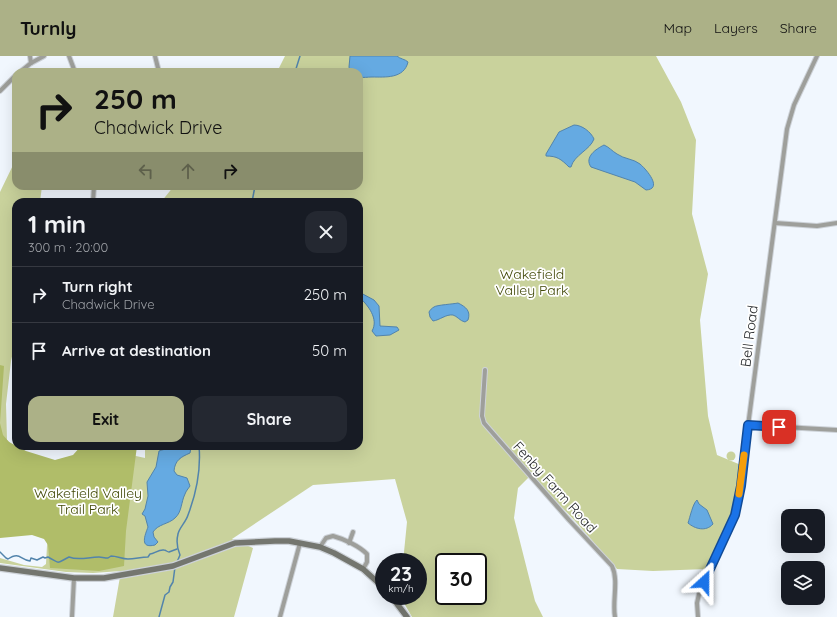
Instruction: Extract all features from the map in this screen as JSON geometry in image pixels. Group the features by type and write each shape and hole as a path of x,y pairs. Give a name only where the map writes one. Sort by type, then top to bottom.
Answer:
{"street":[{"path":"30,56 31,63"},
{"path":"25,68 44,56"},
{"path":"69,56 74,68"},
{"path":"155,56 158,68"},
{"name":"Bell Road","path":"698,617 697,603 699,594 735,515 741,486 788,121 817,56"},
{"path":"0,91 12,79"},
{"path":"775,223 817,226 837,223"},
{"name":"Fenby Farm Road","path":"485,370 482,416 484,422 569,520 612,566 614,572 613,605 615,617"},
{"path":"748,425 837,430"},
{"path":"348,543 354,532"},
{"path":"320,547 326,538 330,536 336,537 362,550 367,554 367,562 363,569"},
{"path":"0,568 74,578 104,578 173,566 235,543 275,540 320,547 363,569 375,580"},
{"path":"280,617 300,543"},
{"path":"72,617 74,578"},
{"path":"398,605 407,617"}],"green space":[{"name":"Wakefield Valley Park","path":"285,56 656,56 681,102 696,140 692,214 708,274 700,320 708,416 717,455 741,465 735,507 724,535 707,569 653,571 617,569 575,521 531,475 518,488 514,518 535,601 543,617 412,617 405,605 427,605 427,553 404,553 407,522 395,479 313,485 232,539 253,548 234,617 113,617 121,571 93,573 66,572 0,563 0,558 24,565 42,567 46,564 48,527 0,537 0,192 12,167 12,190 42,190 40,198 12,198 12,357 6,404 7,440 12,444 12,450 18,450 36,466 93,450 109,450 145,458 145,450 363,450 363,198 164,198 171,190 363,190 363,68 279,68"},
{"path":"0,365 4,366 0,423"},
{"name":"Wakefield Valley Trail Park","path":"0,423 3,435 12,444 12,450 24,450 55,460 73,455 77,450 136,450 126,531 124,566 99,571 50,568 48,545 44,539 32,535 0,538"},
{"path":"731,451 736,456 731,461 726,456"}],"water":[{"path":"350,56 397,56 408,62 403,72 393,76 383,77 363,77 363,68 349,67"},
{"path":"574,125 586,129 594,139 592,143 575,159 571,167 569,167 559,158 546,156 546,154 559,132"},
{"path":"604,145 620,156 640,164 652,179 653,186 651,189 646,190 635,182 591,167 589,163 590,157 595,151"},
{"path":"363,294 374,300 379,306 380,326 397,327 399,330 390,335 376,336 372,331 374,322 372,312 363,301"},
{"path":"458,303 465,308 469,314 468,320 465,322 453,315 448,315 433,321 430,317 429,312 434,307"},
{"path":"190,450 190,453 177,462 174,471 177,475 187,478 190,486 185,493 177,516 173,520 155,529 153,532 154,537 158,542 155,545 150,546 145,543 144,540 148,527 145,516 142,514 145,509 148,496 147,482 156,467 159,451"},
{"path":"697,500 699,504 707,510 713,524 704,529 694,527 688,523"}],"waterway":[{"path":"296,68 300,56"},
{"path":"253,198 254,190"},
{"path":"177,562 180,555 177,545 178,534 186,520 193,499 197,481 199,450"},
{"path":"0,552 8,559 18,556 30,561 31,558 37,560 43,557 48,557 60,562 69,557 80,559 99,557 108,558 115,556 133,559 148,557 150,554 160,550 169,552 177,549"},
{"path":"159,617 165,595 169,592 173,582 175,567"}],"slow traffic":[{"path":"739,494 744,455"}],"route":[{"path":"704,582 735,515 741,486 748,425 779,427"}]}
